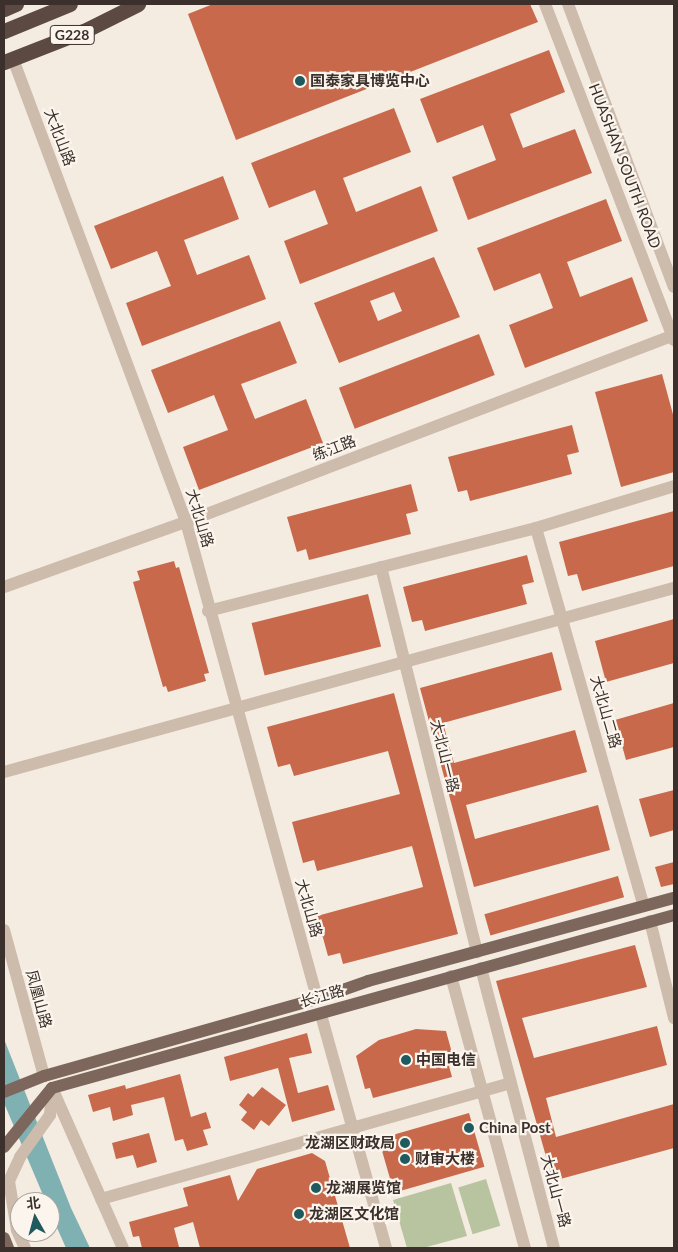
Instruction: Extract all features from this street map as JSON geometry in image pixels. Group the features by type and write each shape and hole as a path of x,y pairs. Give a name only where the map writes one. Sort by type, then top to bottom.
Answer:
{"highway":[{"path":"4,9 16,4"},
{"name":"G228","path":"4,31 70,4"},
{"name":"G228","path":"8,60 88,29 138,4"}],"main road":[{"name":"长江路","path":"4,1092 44,1076 317,999 368,981 674,898"},
{"name":"长江路","path":"52,1088 321,1015 451,976 674,915"},
{"path":"4,1147 52,1088"},
{"path":"4,1238 8,1248"}],"street":[{"name":"HUASHAN SOUTH ROAD","path":"546,4 674,337"},
{"name":"HUASHAN SOUTH ROAD","path":"568,4 674,287"},
{"name":"大北山路","path":"8,60 186,522 208,611 317,999"},
{"name":"练江路","path":"4,587 186,522 674,337"},
{"path":"208,611 536,528 674,486"},
{"name":"大北山二路","path":"536,528 644,906"},
{"name":"大北山一路","path":"382,567 477,952"},
{"path":"4,772 674,588"},
{"path":"650,921 674,1018"},
{"name":"凤凰山路","path":"4,930 44,1076"},
{"name":"大北山一路","path":"480,968 554,1248"},
{"path":"451,976 525,1248"},
{"path":"321,1015 386,1248"},
{"path":"101,1199 352,1126 510,1083"},
{"path":"25,1248 17,1230 9,1182 20,1157 50,1115 52,1088"},
{"path":"52,1088 123,1248"}],"green space":[{"path":"486,1179 500,1226 473,1234 458,1187"},
{"path":"451,1183 467,1236 423,1248 407,1248 393,1200"}],"water":[{"path":"4,1039 71,1208 90,1248 66,1248 60,1234 60,1192 42,1192 4,1103"}],"building":[{"name":"国泰家具博览中心","path":"213,4 530,4 538,22 236,140 188,14"},
{"path":"549,50 565,92 510,114 523,148 575,129 592,173 468,220 452,177 496,160 483,125 437,143 420,99"},
{"path":"394,108 411,152 343,178 356,212 421,186 438,231 300,284 284,241 328,224 315,190 269,208 251,163"},
{"path":"223,176 239,219 184,240 197,275 249,255 266,299 142,346 126,303 171,286 157,251 111,269 94,226"},
{"path":"606,199 622,241 567,262 580,297 632,277 648,321 525,368 509,325 553,308 540,273 494,291 477,248"},
{"path":"434,257 460,317 339,363 314,303","holes":["394,292 402,311 378,321 370,301"]},
{"path":"280,321 297,363 241,384 255,419 306,399 323,443 199,490 183,447 228,430 214,395 168,413 151,370"},
{"path":"479,334 495,375 355,429 339,388"},
{"path":"662,374 674,418 674,472 621,487 595,392"},
{"path":"572,425 579,452 567,455 572,474 470,501 467,490 458,492 448,457"},
{"path":"411,484 418,511 406,514 411,534 309,560 306,549 297,552 287,517"},
{"path":"674,511 674,566 582,591 577,574 568,576 559,542"},
{"path":"527,555 534,582 522,585 527,604 425,631 422,620 412,622 403,587"},
{"path":"174,561 176,568 179,567 209,673 204,674 206,681 168,692 166,686 163,687 133,582 140,580 137,571"},
{"path":"368,594 381,646 265,675 252,623"},
{"path":"674,619 674,663 606,682 595,641"},
{"path":"552,652 562,690 443,723 454,763 575,730 587,772 466,805 475,839 598,805 610,850 474,887 420,688"},
{"path":"394,693 458,934 343,964 340,953 328,956 317,916 423,887 412,846 317,871 314,860 303,863 292,822 400,794 388,751 294,776 290,764 278,767 267,727"},
{"path":"674,703 674,747 626,760 615,720"},
{"path":"674,790 674,830 650,837 639,799"},
{"path":"674,862 674,884 661,887 655,867"},
{"path":"618,876 624,897 490,935 484,914"},
{"path":"635,945 647,987 522,1018 534,1058 657,1026 667,1065 546,1098 556,1137 674,1104 674,1148 553,1181 496,981"},
{"name":"中国电信","path":"416,1029 446,1031 455,1064 449,1066 452,1077 373,1098 370,1088 365,1089 356,1056 379,1040"},
{"path":"307,1033 312,1053 289,1058 298,1093 328,1085 335,1110 292,1122 278,1068 230,1081 224,1057"},
{"path":"180,1074 191,1117 206,1112 211,1128 203,1130 208,1145 187,1151 183,1139 175,1141 164,1097 131,1105 133,1115 113,1121 110,1107 93,1112 88,1095 125,1085 126,1089"},
{"path":"262,1087 286,1105 269,1126 261,1120 254,1130 241,1120 247,1112 239,1105 248,1093 253,1097"},
{"path":"469,1113 484,1167 394,1193 379,1139"},
{"path":"149,1133 157,1162 137,1168 133,1155 116,1159 112,1143"},
{"path":"312,1153 325,1161 350,1248 200,1248 193,1222 174,1228 179,1247 142,1248 139,1236 133,1237 129,1222 188,1206 183,1188 230,1175 238,1201 257,1169"}],"place":[{"name":"国泰家具博览中心","path":"300,81"},
{"name":"中国电信","path":"406,1060"},
{"name":"China Post","path":"469,1128"},
{"name":"龙湖区财政局","path":"405,1143"},
{"name":"财审大楼","path":"405,1159"},
{"name":"龙湖展览馆","path":"316,1188"},
{"name":"龙湖区文化馆","path":"299,1214"}]}
